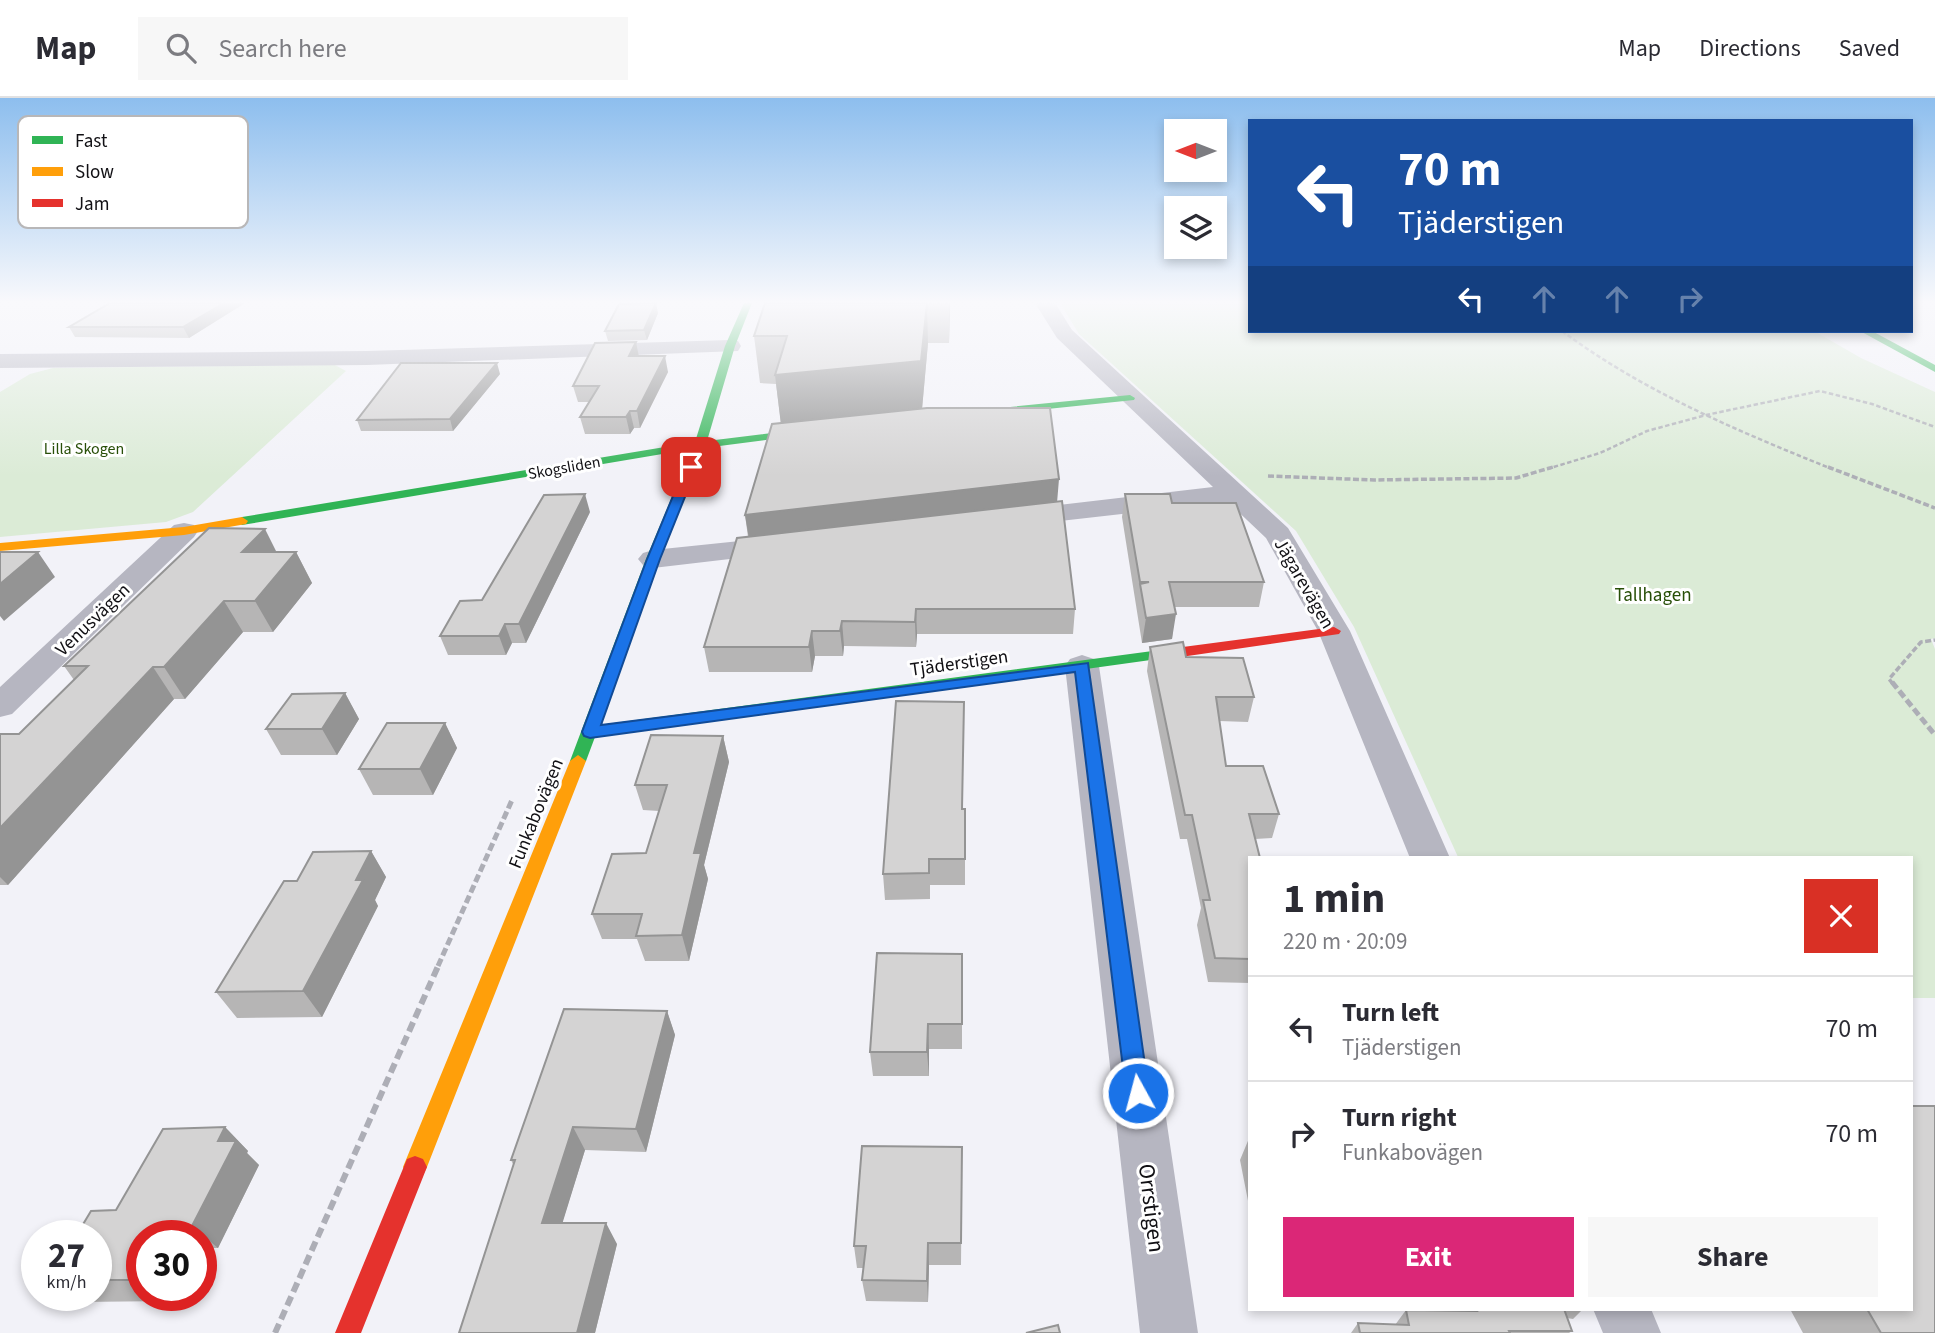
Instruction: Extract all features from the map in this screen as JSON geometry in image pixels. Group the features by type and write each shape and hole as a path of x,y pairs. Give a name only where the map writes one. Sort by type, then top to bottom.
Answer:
{"street":[{"path":"0,361 146,361"},
{"name":"Funkabovägen","path":"348,1333 590,732 653,559 700,444 726,361"},
{"name":"Jägarevägen","path":"1091,361 1278,534 1334,631 1429,856"},
{"path":"1920,361 1935,369"},
{"path":"0,385 38,362"},
{"path":"966,415 1130,398"},
{"name":"Skogsliden","path":"0,547 184,531 700,444 830,429"},
{"path":"988,521 1234,493"},
{"name":"Venusvägen","path":"0,706 184,531"},
{"path":"653,559 683,558 811,542"},
{"name":"Tjäderstigen","path":"590,732 1334,631"},
{"name":"Orrstigen","path":"1082,666 1168,1333"},
{"path":"1622,1311 1632,1333"}],"path":[{"path":"1601,361 1672,400 1824,467 1935,508"},
{"path":"1211,474 1374,480 1516,478 1600,453 1647,430 1819,391 1872,404 1935,427"},
{"path":"1935,640 1921,642 1889,679 1935,735"},
{"path":"275,1333 516,790"}],"green space":[{"name":"Tallhagen","path":"1108,361 1867,361 1935,392 1935,638 1931,639 1935,649 1935,998 1913,998 1913,856 1458,856 1354,627 1296,531"},
{"name":"Lilla Skogen","path":"335,365 346,371 193,512 166,522 0,537 0,392 30,374 53,368"}],"building":[{"path":"586,361 663,361 637,411 630,411 626,417 580,417 599,386 573,386"},
{"path":"779,361 921,361 921,361 775,375"},
{"path":"401,363 497,363 450,419 357,420"},
{"path":"927,408 1050,408 1059,479 745,515 772,424"},
{"path":"585,494 519,624 505,624 499,636 440,636 460,601 482,600 544,495"},
{"path":"1125,494 1170,494 1172,503 1236,503 1264,582 1169,582 1176,614 1146,618 1140,584 1149,582 1140,582"},
{"path":"1062,501 1075,609 916,609 915,622 842,621 840,631 812,631 809,647 704,647 737,538"},
{"path":"209,528 265,529 242,552 296,552 255,601 224,601 164,667 153,667 0,828 0,734 19,734 88,666 64,666"},
{"path":"0,552 38,552 0,584"},
{"path":"1183,642 1186,657 1243,658 1254,697 1216,697 1226,766 1263,766 1279,814 1249,814 1260,856 1248,856 1248,959 1215,958 1203,900 1210,900 1192,815 1185,815 1150,647"},
{"path":"345,693 322,729 266,729 292,694"},
{"path":"896,701 964,702 962,809 965,809 965,859 929,859 929,873 883,874"},
{"path":"387,723 445,723 420,769 359,769"},
{"path":"651,735 723,736 694,853 701,853 682,935 636,936 642,914 592,914 612,854 646,853 667,785 635,785"},
{"path":"371,851 356,880 363,880 303,991 216,992 284,881 297,881 313,852"},
{"path":"877,953 962,954 962,1024 928,1024 927,1052 870,1052"},
{"path":"564,1009 667,1011 636,1129 573,1127 542,1223 606,1223 577,1333 459,1333 515,1160 511,1160"},
{"path":"1913,1106 1935,1106 1935,1333 1881,1333 1868,1311 1913,1311"},
{"path":"225,1127 218,1141 236,1141 195,1220 126,1220 126,1280 112,1280 112,1220 86,1220 91,1211 116,1210 163,1129"},
{"path":"862,1146 962,1147 961,1243 928,1243 927,1281 862,1280 866,1246 854,1246"},
{"path":"1406,1311 1565,1311 1572,1331 1360,1333 1358,1323 1409,1325"},
{"path":"1058,1325 1060,1333 1026,1333"}],"traffic: fast":[{"path":"578,761 653,559 700,444 726,361"},
{"path":"1920,361 1935,369"},
{"path":"979,413 1130,398"},
{"path":"242,521 668,449 819,430"},
{"path":"590,732 1160,655"}],"traffic: slow":[{"path":"0,547 184,531 242,521"},
{"path":"415,1167 578,761"}],"traffic: jam":[{"path":"1160,655 1334,631"},
{"path":"348,1333 415,1167"}],"route":[{"path":"691,467 653,559 590,732 1082,666 1138,1093"}]}
